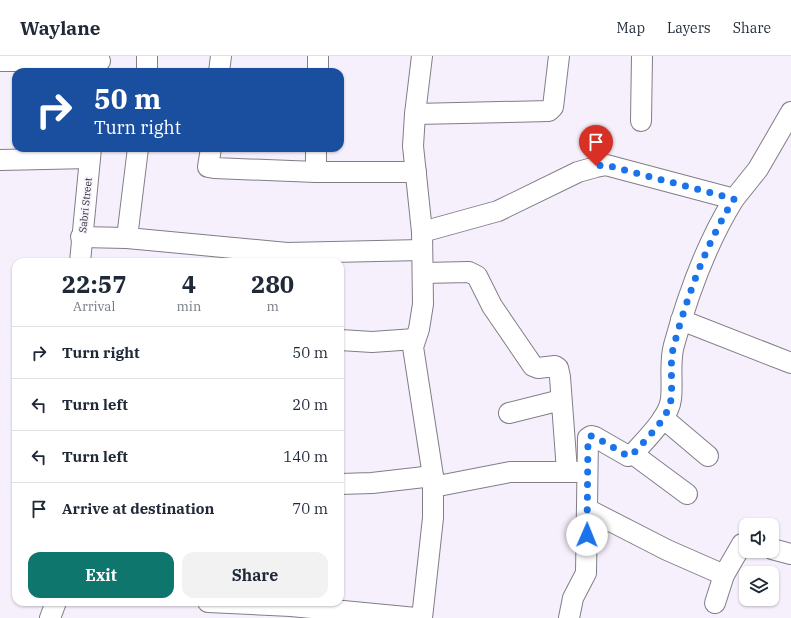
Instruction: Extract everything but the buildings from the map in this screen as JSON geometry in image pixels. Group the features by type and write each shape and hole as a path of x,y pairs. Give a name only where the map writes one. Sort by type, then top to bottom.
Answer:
{"street":[{"path":"147,56 147,68"},
{"path":"220,68 221,56"},
{"path":"318,56 318,68"},
{"path":"422,56 413,146 422,241 423,304 419,329 413,347 433,482 432,518 422,618"},
{"path":"415,114 549,111 553,107 559,56"},
{"path":"641,121 642,56"},
{"path":"8,59 100,63"},
{"path":"569,618 573,598 586,573 588,438 591,436 595,437 628,456 633,454 663,418 671,401 673,347 706,250 724,214 734,199 785,138 791,112"},
{"path":"127,238 138,152"},
{"path":"210,152 208,167 214,168 316,172 416,172"},
{"path":"316,152 316,172"},
{"path":"0,160 90,153"},
{"name":"Sabri Street","path":"80,258 90,153"},
{"path":"81,237 127,238 287,253 422,241 498,211 578,172 596,166 606,165 734,199"},
{"path":"423,273 469,272 477,276 492,306 533,366 538,368 554,366 558,368 567,472"},
{"path":"681,320 791,363"},
{"path":"344,340 372,342 416,339"},
{"path":"509,413 561,400"},
{"path":"663,418 708,456"},
{"path":"633,454 687,494"},
{"path":"344,484 433,482 510,472 588,472"},
{"path":"587,509 667,550 724,575"},
{"path":"715,603 724,575 739,549"},
{"path":"779,551 791,554"},
{"path":"50,618 54,606"},
{"path":"292,606 416,618"}],"route":[{"path":"587,535 588,438 591,436 595,437 628,456 633,454 663,418 671,401 673,347 687,301 706,250 724,214 734,199 606,165 596,166"}]}
